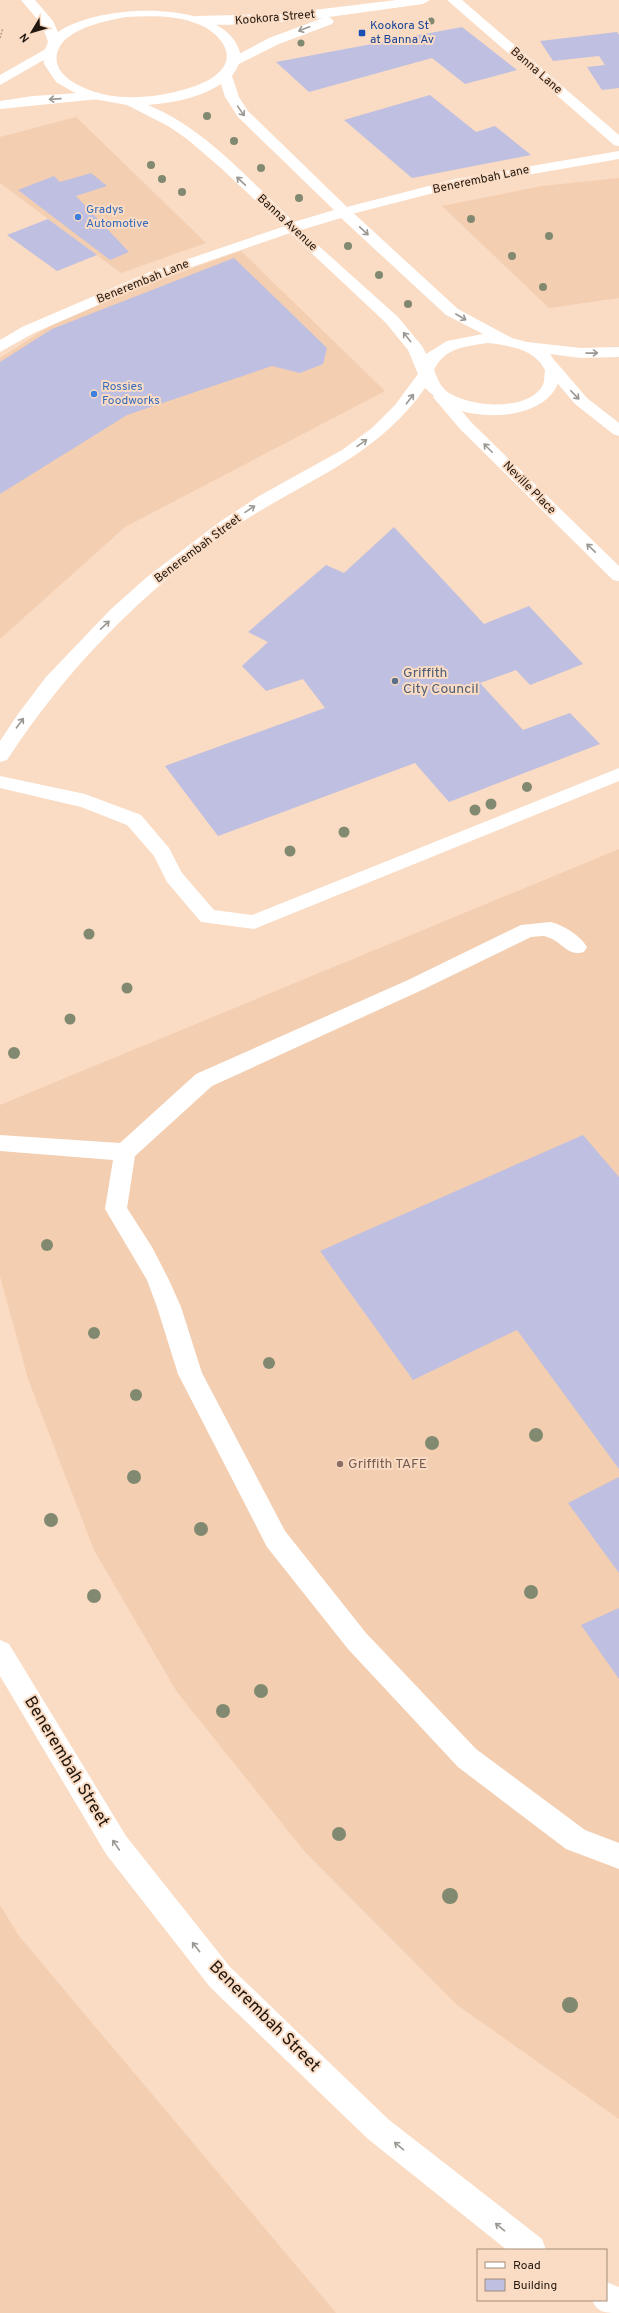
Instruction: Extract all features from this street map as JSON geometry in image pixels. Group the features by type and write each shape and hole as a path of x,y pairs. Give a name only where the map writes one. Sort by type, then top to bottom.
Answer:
{"main road":[{"path":"28,0 48,24 53,47 49,61 53,72 62,81 76,90 94,96 124,101"},
{"path":"142,0 165,13"},
{"name":"Kookora Street","path":"196,20 251,20 354,10 423,0"},
{"name":"Banna Lane","path":"454,0 619,142"},
{"name":"Kookora Street","path":"124,101 172,99 211,85 229,69 274,41 354,10"},
{"path":"0,80 53,47 64,34 91,21 126,13 165,13 196,20 224,34 233,48 229,69 232,97 243,114 344,212 452,312 506,340"},
{"path":"0,106 33,100 94,96"},
{"name":"Banna Avenue","path":"124,101 148,109 186,133 291,228 404,334 416,349 425,374"},
{"name":"Benerembah Lane","path":"0,347 28,330 156,275 291,228 344,212 456,183 619,155"},
{"path":"550,365 554,375 551,386 543,396 519,407 494,410 475,409 456,404 441,397 431,387 425,374 429,361 437,352 451,344 468,340 487,338 506,340 526,346 581,353 619,352"},
{"path":"526,346 540,354 581,402 619,431"},
{"name":"Benerembah Street","path":"0,756 16,729 52,681 102,627 162,575 218,532 265,500 360,446 378,433 409,401 425,374"},
{"name":"Neville Place","path":"441,397 466,426 619,576"},
{"path":"0,782 85,801 134,820 162,853 174,877 208,917 254,922 619,774"},
{"path":"577,947 551,929 528,930 415,985 204,1080 125,1152 116,1209 158,1280 170,1307 190,1374 276,1539 357,1641 467,1758 576,1840 619,1856"},
{"path":"0,1143 125,1152"},
{"name":"Benerembah Street","path":"0,1652 116,1846 220,1976 378,2129 531,2249"},
{"path":"607,2298 619,2305"}],"path":[{"path":"0,38 4,28"}],"shaded area":[{"path":"76,117 206,243 121,273 0,183 0,137"},
{"path":"619,178 619,298 549,308 442,206 542,186"},
{"path":"241,251 385,391 125,527 0,639 0,358 75,310"},
{"name":"Griffith TAFE","path":"619,849 619,2119 457,2005 305,1852 177,1692 94,1550 28,1379 0,1276 0,1105"},
{"path":"0,1905 19,1936 336,2313 0,2313"}],"building":[{"path":"462,27 517,70 465,84 432,58 309,92 276,62"},
{"path":"617,32 619,35 619,88 602,90 587,67 605,65 599,56 553,61 540,41"},
{"path":"430,95 476,132 495,126 531,155 412,178 344,120"},
{"path":"91,173 107,186 76,196 129,252 110,260 18,190 54,176 60,182"},
{"path":"48,219 97,255 57,271 7,235"},
{"name":"Rossies Foodworks","path":"234,258 327,348 323,364 300,373 272,366 127,415 0,494 0,362 52,329"},
{"name":"Griffith City Council","path":"394,527 484,624 529,606 583,664 530,685 516,670 480,683 523,730 570,713 600,744 449,802 415,763 218,836 165,766 325,708 303,679 266,691 242,666 268,642 248,632 326,565 344,573"},
{"path":"583,1135 619,1177 619,1469 517,1330 413,1380 320,1251"},
{"path":"619,1477 619,1573 568,1503"},
{"path":"619,1608 619,1679 581,1625"}],"place":[{"name":"Kookora St at Banna Av","path":"362,33"},
{"name":"Gradys Automotive","path":"78,217"},
{"name":"Rossies Foodworks","path":"94,394"},
{"name":"Griffith City Council","path":"395,681"},
{"name":"Griffith TAFE","path":"340,1464"}]}
